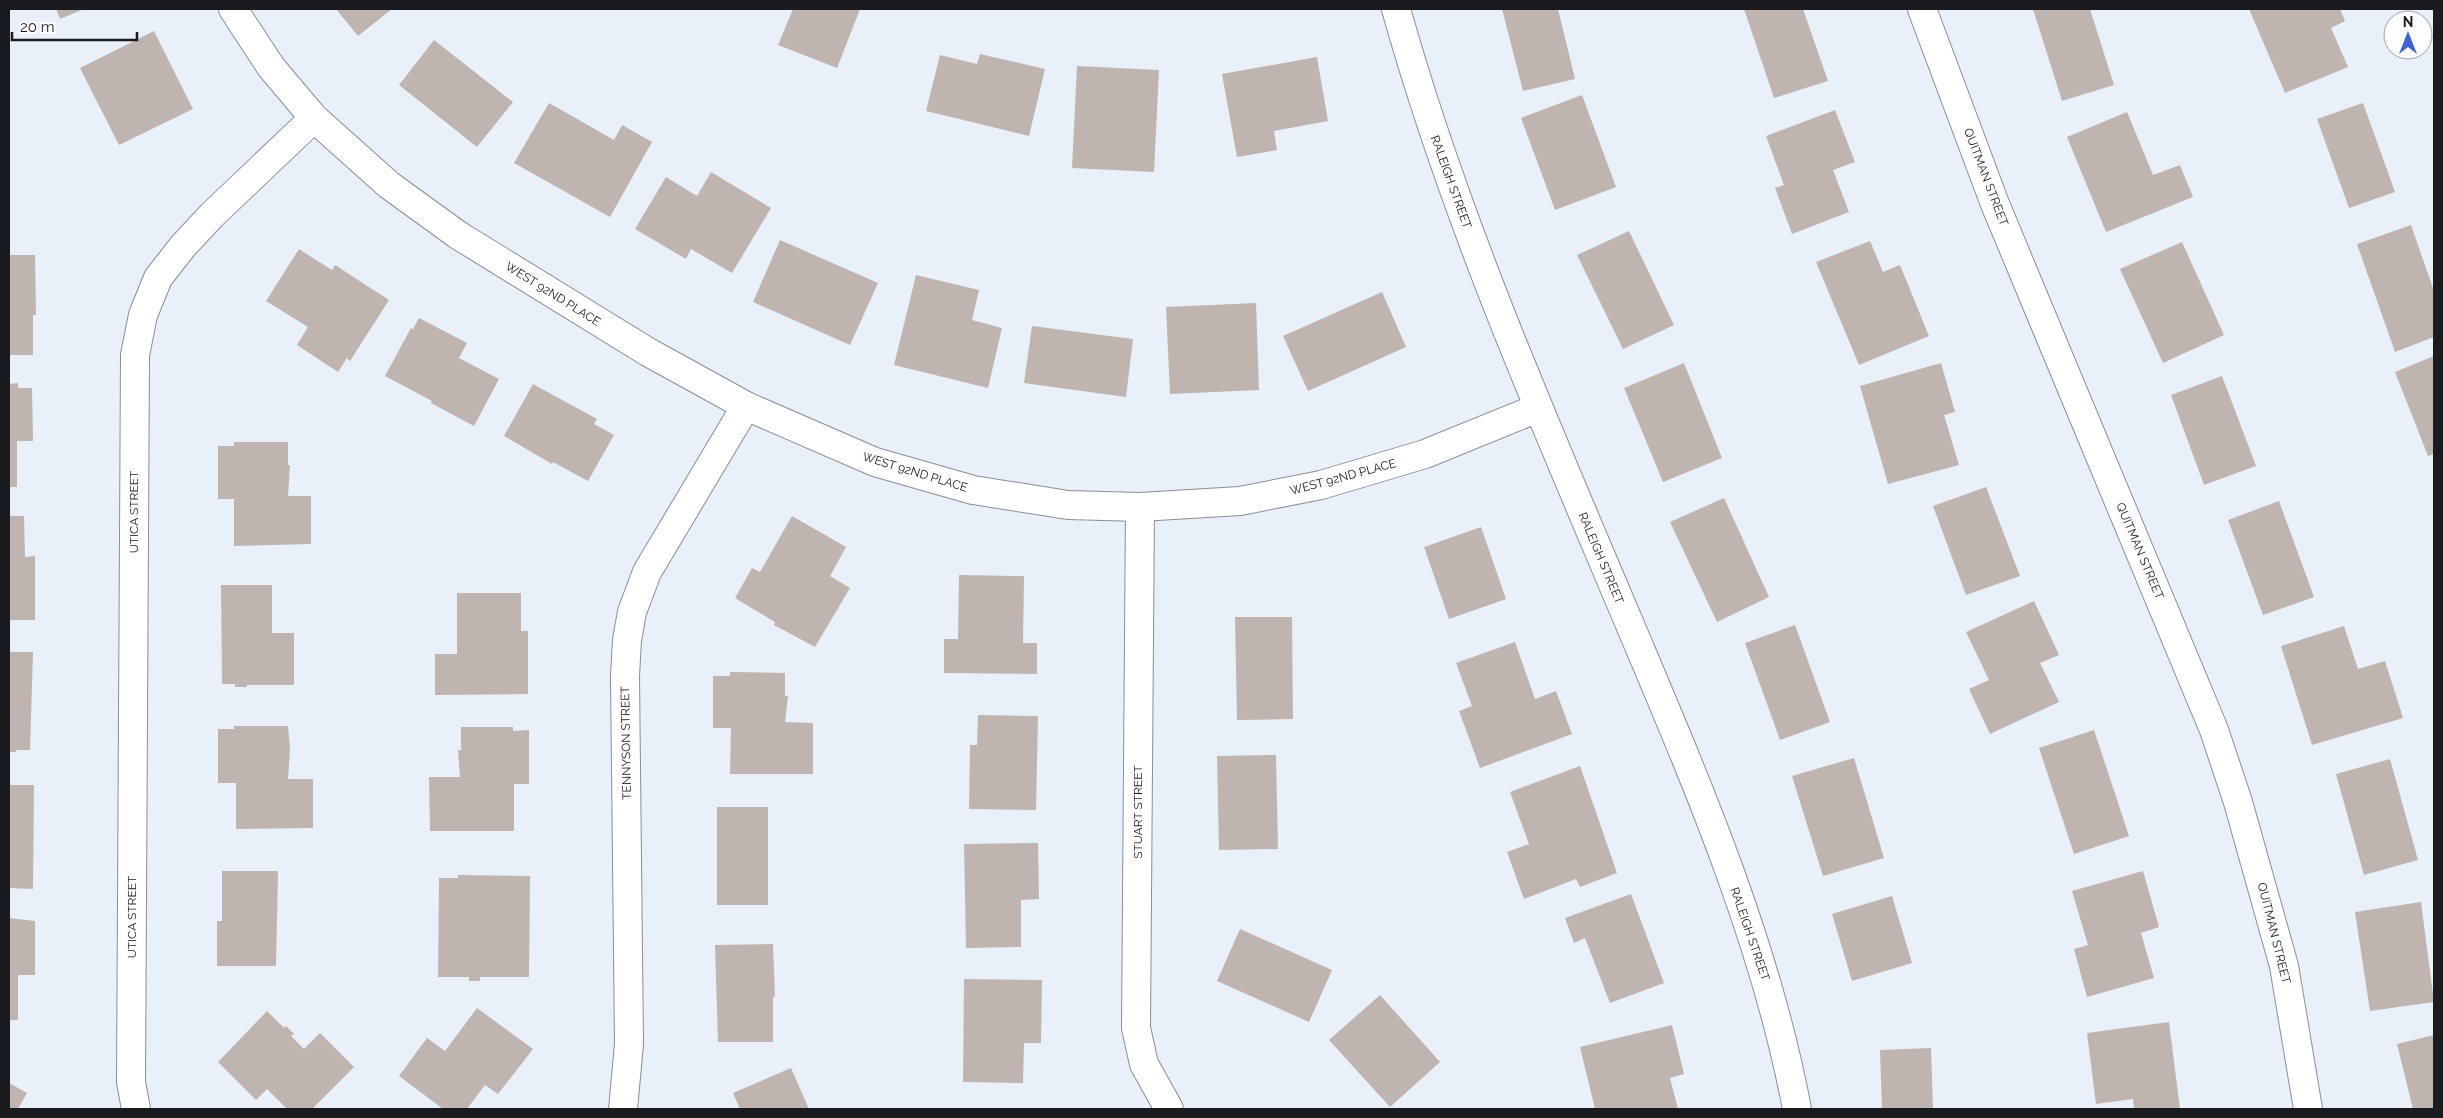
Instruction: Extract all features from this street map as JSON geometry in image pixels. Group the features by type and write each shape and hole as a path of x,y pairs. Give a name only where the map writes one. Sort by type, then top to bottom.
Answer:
{"street":[{"path":"233,9 271,67 314,118"},
{"name":"RALEIGH STREET","path":"1396,9 1433,133 1503,324 1704,799 1773,1000 1797,1109"},
{"name":"QUITMAN STREET","path":"1922,9 1995,204 2214,730 2238,802 2284,966 2308,1109"},
{"name":"WEST 92ND PLACE","path":"314,118 389,185 458,235 648,352 746,406 875,462 973,490 1068,504 1140,507 1240,501 1321,485 1425,454 1538,408"},
{"name":"UTICA STREET","path":"136,1109 131,1082 135,355 143,315 158,278 183,246 212,215 314,118"},
{"name":"TENNYSON STREET","path":"623,1109 629,1044 625,676 627,640 632,612 647,572 746,406"},
{"name":"STUART STREET","path":"1140,507 1136,1028 1144,1064 1169,1109"}],"building":[{"path":"56,9 84,9 60,19"},
{"path":"336,9 392,9 358,36"},
{"path":"793,9 860,9 837,68 778,45"},
{"path":"1502,9 1558,9 1575,79 1523,91"},
{"path":"1744,9 1803,9 1828,81 1774,98"},
{"path":"2033,9 2090,9 2114,85 2062,101"},
{"path":"2249,9 2340,9 2345,21 2331,28 2348,67 2285,93"},
{"path":"154,31 193,109 119,145 80,68"},
{"path":"434,40 513,102 477,147 399,85"},
{"path":"980,54 1045,69 1029,136 926,111 940,55 977,64"},
{"path":"1317,57 1328,121 1274,131 1277,150 1237,157 1222,74"},
{"path":"1077,66 1159,70 1154,172 1072,168"},
{"path":"1582,95 1616,187 1555,210 1521,118"},
{"path":"549,103 614,140 622,125 652,142 610,217 514,163"},
{"path":"2363,103 2395,192 2349,208 2317,119"},
{"path":"1835,110 1855,162 1833,170 1849,212 1792,234 1775,188 1784,185 1766,136"},
{"path":"2127,112 2153,175 2180,165 2193,197 2106,232 2067,137"},
{"path":"711,172 771,208 732,273 691,249 686,259 635,229 666,177 697,196"},
{"path":"2411,225 2434,291 2434,337 2395,352 2357,244"},
{"path":"1629,231 1674,325 1623,349 1577,255"},
{"path":"780,240 878,283 850,345 753,302"},
{"path":"1870,241 1883,272 1900,265 1929,336 1859,365 1816,262"},
{"path":"2182,242 2224,335 2163,363 2120,269"},
{"path":"299,249 332,270 335,265 389,300 350,361 347,358 338,372 297,345 308,327 266,301"},
{"path":"9,255 35,255 36,315 33,315 33,355 9,355"},
{"path":"916,275 979,290 972,320 1002,328 988,388 894,365"},
{"path":"1382,292 1406,347 1308,391 1283,336"},
{"path":"1256,303 1259,390 1170,394 1166,307"},
{"path":"419,318 467,343 459,358 499,379 474,426 385,376 411,328 413,329"},
{"path":"1032,326 1133,339 1126,397 1024,383"},
{"path":"2434,356 2434,454 2428,456 2395,372"},
{"path":"1684,363 1722,458 1663,482 1624,388"},
{"path":"1941,363 1955,412 1944,415 1959,465 1888,484 1860,386"},
{"path":"2222,376 2256,466 2204,485 2171,395"},
{"path":"18,383 18,388 32,388 33,441 17,441 17,487 9,487 9,384"},
{"path":"533,384 597,419 594,424 614,435 588,481 553,462 552,464 504,436"},
{"path":"234,442 288,442 288,465 290,465 288,496 311,496 311,544 234,546 234,499 218,499 218,446 234,446"},
{"path":"1986,487 2020,576 1966,595 1933,506"},
{"path":"1724,498 1769,597 1717,622 1670,522"},
{"path":"2279,501 2314,597 2263,615 2228,520"},
{"path":"9,516 24,516 25,557 35,556 35,620 9,620"},
{"path":"792,516 846,547 830,576 850,588 815,647 774,625 775,622 735,598 752,568 760,572"},
{"path":"1481,527 1506,599 1449,619 1424,547"},
{"path":"959,575 1024,576 1023,643 1037,643 1037,674 944,673 944,639 958,639"},
{"path":"221,585 272,585 272,633 294,633 294,685 247,685 247,687 235,687 235,684 222,684"},
{"path":"457,593 521,593 521,631 528,631 528,694 435,695 435,654 457,654"},
{"path":"2034,601 2059,655 2040,663 2059,702 1990,734 1969,689 1989,680 1966,632"},
{"path":"1235,617 1292,617 1293,719 1237,720"},
{"path":"1795,625 1830,722 1780,740 1745,643"},
{"path":"2344,626 2358,669 2385,661 2403,718 2312,745 2281,646"},
{"path":"1515,642 1535,699 1556,691 1572,734 1480,768 1459,711 1472,706 1456,663"},
{"path":"9,652 33,652 30,750 16,750 16,752 9,752"},
{"path":"730,672 785,673 785,696 788,696 785,722 813,723 813,774 730,774 731,728 713,728 713,676 730,676"},
{"path":"978,715 1038,716 1036,810 969,809 970,745 977,745"},
{"path":"234,726 288,726 290,748 288,779 313,779 313,828 236,829 236,783 218,783 218,729 234,729"},
{"path":"461,727 513,727 513,731 529,730 529,784 514,784 514,831 430,831 429,777 460,777 458,750 461,750"},
{"path":"2094,730 2129,836 2074,854 2039,748"},
{"path":"1276,755 1278,849 1219,850 1217,756"},
{"path":"1854,758 1884,858 1823,876 1792,776"},
{"path":"2390,759 2418,860 2364,875 2336,774"},
{"path":"1580,766 1617,873 1580,887 1576,879 1524,899 1507,852 1529,844 1510,792"},
{"path":"9,785 34,785 33,889 9,888"},
{"path":"717,807 768,807 768,905 717,905"},
{"path":"1038,843 1039,899 1021,900 1021,947 966,948 964,844"},
{"path":"222,871 278,871 276,966 217,966 217,921 222,921"},
{"path":"2143,871 2159,927 2141,933 2154,978 2087,997 2074,949 2088,945 2072,891"},
{"path":"458,875 530,876 529,977 480,977 480,981 469,981 469,977 438,977 439,878 458,878"},
{"path":"1631,894 1664,983 1610,1003 1585,938 1574,943 1565,918"},
{"path":"1892,896 1912,963 1852,981 1832,914"},
{"path":"2421,902 2434,1002 2370,1011 2355,912"},
{"path":"9,918 35,921 35,975 18,975 18,1020 9,1020"},
{"path":"1240,929 1332,970 1309,1022 1217,981"},
{"path":"773,944 775,997 773,997 773,1042 718,1042 715,945"},
{"path":"964,979 1042,980 1041,1043 1024,1043 1023,1083 963,1082"},
{"path":"1380,995 1440,1062 1390,1107 1329,1040"},
{"path":"477,1008 533,1049 498,1094 485,1085 467,1109 443,1109 399,1076 427,1038 445,1051"},
{"path":"267,1011 284,1028 286,1026 294,1034 291,1036 304,1049 320,1033 354,1067 312,1109 287,1109 267,1089 256,1100 218,1062"},
{"path":"2169,1022 2180,1109 2134,1109 2133,1099 2096,1104 2087,1033"},
{"path":"1672,1025 1684,1074 1670,1078 1678,1109 1595,1109 1580,1047"},
{"path":"2434,1035 2434,1109 2413,1109 2397,1044"},
{"path":"1931,1048 1933,1109 1882,1109 1880,1050"},
{"path":"791,1068 809,1109 740,1109 733,1093"},
{"path":"9,1083 27,1093 18,1109 9,1109"}]}
